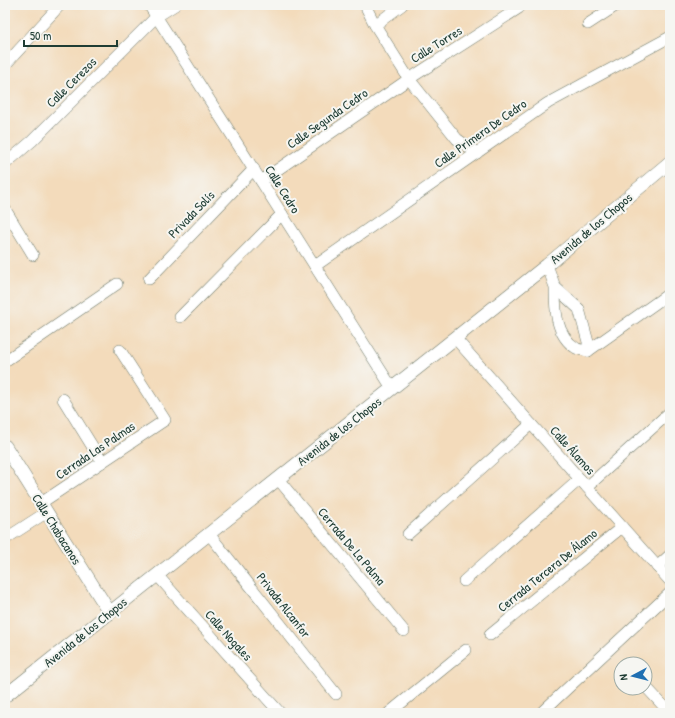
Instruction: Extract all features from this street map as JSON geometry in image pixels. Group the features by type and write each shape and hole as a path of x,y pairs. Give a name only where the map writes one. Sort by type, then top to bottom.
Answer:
{"street":[{"path":"5,65 60,5"},
{"name":"Calle Cedro","path":"149,5 392,388"},
{"name":"Calle Cerezos","path":"5,164 32,141 156,17 175,5"},
{"name":"Calle Torres","path":"365,5 375,25 409,78 457,139 477,153"},
{"path":"375,25 402,5"},
{"path":"588,24 617,5"},
{"name":"Calle Torres","path":"409,78 518,7"},
{"name":"Calle Primera De Cedro","path":"315,266 548,103 670,37"},
{"name":"Calle Segunda Cedro","path":"261,181 409,78"},
{"name":"Avenida de los Chopos","path":"5,696 547,265 670,162"},
{"name":"Privada Solís","path":"148,279 254,169"},
{"path":"5,209 33,255"},
{"path":"180,317 282,214"},
{"path":"547,265 555,287 555,308 558,324 566,340 576,348 588,351 670,293"},
{"path":"5,360 117,284"},
{"path":"555,287 579,309 588,342 588,351"},
{"name":"Calle Álamos","path":"455,338 670,581"},
{"name":"Cerrada Las Palmas","path":"5,539 102,462 165,420 120,350"},
{"path":"63,399 102,462"},
{"path":"464,581 670,412"},
{"path":"408,534 531,424"},
{"name":"Calle Chabacanos","path":"6,449 110,613"},
{"name":"Cerrada De La Palma","path":"278,479 404,631"},
{"name":"Cerrada Tercera De Álamo","path":"490,635 622,527"},
{"name":"Privada Alcanfor","path":"209,534 336,694"},
{"path":"657,566 670,555"},
{"name":"Calle Nogales","path":"157,575 280,713"},
{"path":"543,712 670,593"},
{"path":"389,713 466,650"},
{"path":"653,695 670,713"}]}
